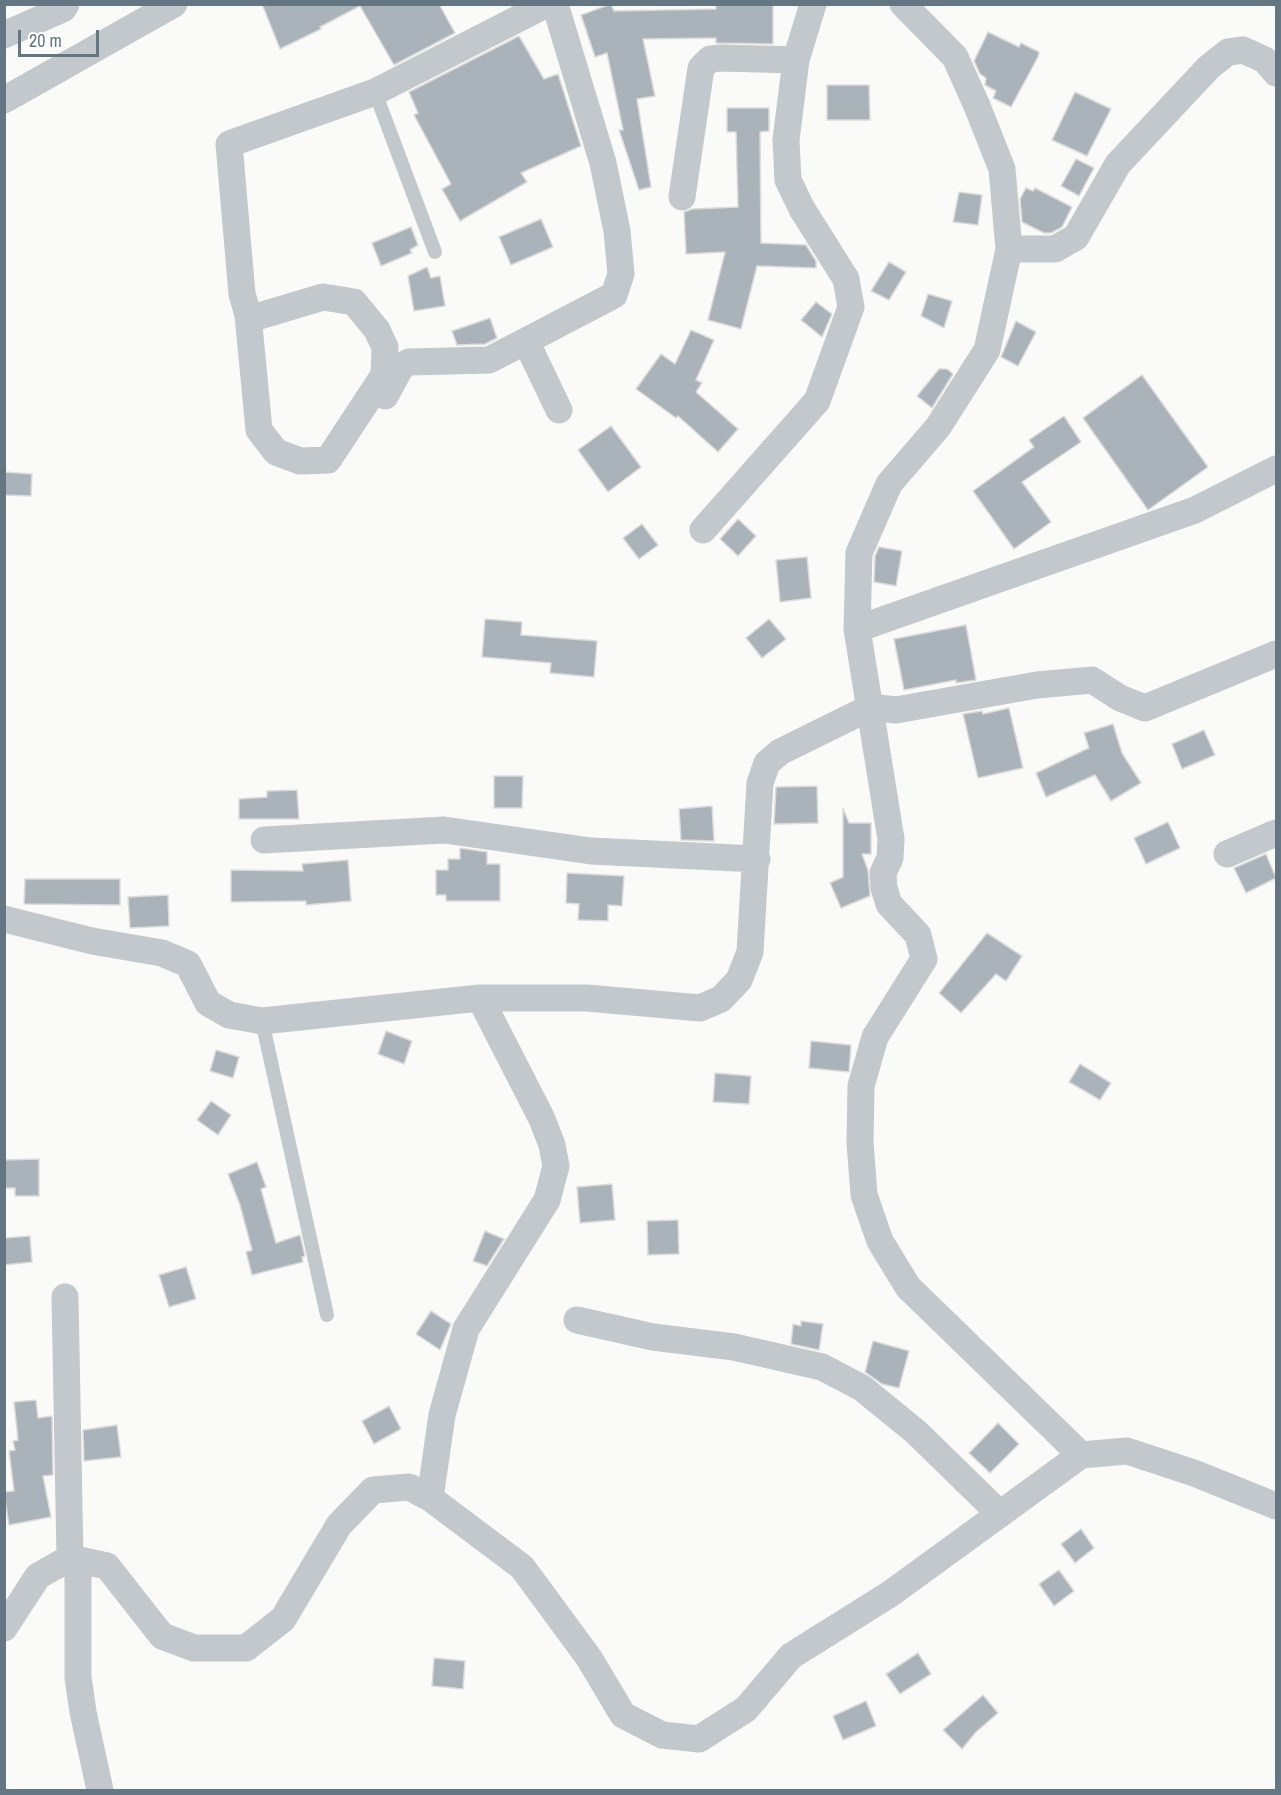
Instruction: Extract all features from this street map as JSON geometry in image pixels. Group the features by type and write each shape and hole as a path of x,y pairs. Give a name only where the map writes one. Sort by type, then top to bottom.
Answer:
{"street":[{"path":"4,35 63,9 66,4"},
{"path":"4,100 174,4"},
{"path":"248,315 256,317 324,297 354,302 377,330 385,347 384,375 328,460 300,461 276,452 259,430 248,315 242,294 229,144 375,92 547,4"},
{"path":"353,455 401,367 409,362 489,360 614,295 621,274 617,231 603,163 555,4"},
{"path":"703,530 817,401 850,307 846,279 802,209 788,180 786,140 796,60 813,4"},
{"path":"903,4 955,57 977,106 1002,169 1009,249 987,350 938,427 890,484 859,553 857,629 891,839 890,858 883,873 884,888 889,903 918,935 924,959 875,1036 861,1086 860,1142 864,1195 880,1241 908,1287 1081,1455"},
{"path":"1009,249 1055,249 1076,237 1118,164 1209,67 1228,52 1243,50 1265,60 1276,73"},
{"path":"681,197 701,68 710,59 721,58 796,60"},
{"path":"526,341 559,410"},
{"path":"857,629 1196,510 1276,469"},
{"path":"4,919 92,941 162,953 188,964 208,1004 228,1015 262,1021 480,998 587,998 700,1008 721,999 739,980 750,952 760,783 767,763 780,752 871,707 896,710 1037,685 1092,680 1120,698 1145,708 1276,654"},
{"path":"264,840 444,830 591,850 757,859"},
{"path":"1227,854 1276,833"},
{"path":"430,1498 442,1415 466,1329 547,1200 556,1166 552,1144 542,1119 480,998"},
{"path":"65,1297 78,1677 100,1791"},
{"path":"577,1320 653,1337 734,1347 822,1367 862,1388 916,1432 1000,1514"},
{"path":"4,1628 38,1576 74,1559 107,1566 162,1636 194,1648 246,1648 283,1619 339,1526 374,1490 409,1487 430,1498 522,1567 589,1658 623,1715 662,1735 699,1739 746,1709 791,1656 890,1594 1081,1455 1127,1451 1194,1473 1276,1506"}],"lane":[{"path":"375,92 435,252"},
{"path":"262,1021 327,1315"}],"building":[{"path":"262,4 439,4 455,33 394,65 360,6 280,49"},
{"path":"611,4 614,11 716,9 716,4 773,4 773,44 716,43 716,38 643,39 655,96 637,99 651,187 639,190 619,130 623,130 607,53 595,57 581,15"},
{"path":"988,32 1019,47 1021,43 1039,52 1011,107 993,98 996,91 985,85 986,78 980,74 974,61"},
{"path":"519,36 544,79 558,74 581,146 521,173 527,182 460,221 442,189 451,184 414,115 418,113 409,92"},
{"path":"827,85 869,85 870,120 827,120"},
{"path":"1075,92 1111,109 1087,156 1052,140"},
{"path":"727,108 769,108 769,131 760,132 761,243 806,245 816,261 816,268 757,266 741,329 708,320 725,252 686,254 684,212 692,209 738,207 736,132 727,132"},
{"path":"1076,159 1094,168 1079,196 1061,186"},
{"path":"1026,188 1033,191 1035,188 1072,207 1062,227 1051,233 1044,233 1022,222 1020,199"},
{"path":"959,192 982,195 978,225 953,222"},
{"path":"541,219 553,247 511,265 499,237"},
{"path":"411,227 418,245 410,250 412,253 381,266 372,243"},
{"path":"889,262 906,272 889,300 871,291"},
{"path":"427,267 431,278 440,276 445,306 414,311 408,276"},
{"path":"928,294 952,301 944,328 921,316"},
{"path":"816,302 832,314 822,337 801,320"},
{"path":"490,318 497,338 485,344 457,345 452,331"},
{"path":"1016,321 1036,332 1018,366 1001,357"},
{"path":"691,330 714,340 696,380 702,383 696,392 738,429 718,452 678,416 676,418 636,389 661,354 675,364"},
{"path":"939,369 947,369 953,374 932,408 917,396"},
{"path":"1142,375 1208,467 1148,510 1083,418"},
{"path":"1064,416 1081,442 1022,482 1051,522 1014,549 973,491 1034,447 1029,440"},
{"path":"611,426 641,467 608,492 578,450"},
{"path":"4,472 32,474 31,496 4,495"},
{"path":"738,519 756,536 738,556 720,539"},
{"path":"642,524 658,545 639,559 623,538"},
{"path":"879,547 902,551 896,586 874,582 875,556"},
{"path":"807,557 811,598 780,602 776,560"},
{"path":"485,619 522,622 521,635 597,641 594,677 550,673 551,663 482,657"},
{"path":"769,619 786,639 762,658 746,638"},
{"path":"966,625 976,680 956,683 956,680 904,690 894,639"},
{"path":"1009,708 1023,768 978,778 963,714 982,711 983,714"},
{"path":"1113,724 1122,753 1141,783 1111,801 1095,775 1046,797 1036,773 1089,748 1084,733"},
{"path":"1204,730 1215,755 1182,769 1172,744"},
{"path":"494,776 523,776 522,808 494,808"},
{"path":"817,786 818,823 774,824 776,787"},
{"path":"297,790 299,819 239,819 239,799 267,797 267,791"},
{"path":"712,806 714,841 681,840 679,809"},
{"path":"843,808 849,823 871,823 871,854 862,854 868,870 870,896 841,908 830,883 843,877"},
{"path":"1168,822 1180,848 1146,864 1134,838"},
{"path":"460,848 487,852 487,864 500,864 500,901 446,901 446,895 436,895 436,870 448,870 448,859 460,859"},
{"path":"1266,854 1276,878 1246,893 1234,868"},
{"path":"348,860 351,901 306,905 306,901 231,902 231,870 303,871 302,864"},
{"path":"567,873 624,876 622,906 608,905 608,921 578,920 579,904 566,903"},
{"path":"25,879 120,879 120,905 24,904"},
{"path":"168,895 169,926 130,928 128,897"},
{"path":"987,933 1022,956 1006,981 996,974 961,1013 939,993"},
{"path":"386,1031 412,1041 404,1064 378,1054"},
{"path":"811,1041 851,1045 849,1072 809,1068"},
{"path":"216,1050 239,1057 233,1078 210,1071"},
{"path":"1080,1064 1111,1083 1100,1100 1069,1082"},
{"path":"715,1073 751,1076 749,1104 713,1102"},
{"path":"211,1101 231,1115 218,1135 197,1120"},
{"path":"39,1159 39,1196 15,1196 15,1188 5,1188 4,1160"},
{"path":"257,1162 266,1187 261,1189 276,1243 300,1235 305,1256 302,1257 303,1262 252,1275 246,1252 252,1250 240,1205 228,1174"},
{"path":"612,1184 615,1220 580,1223 577,1187"},
{"path":"678,1220 679,1254 648,1255 647,1221"},
{"path":"485,1231 504,1239 487,1266 473,1261"},
{"path":"30,1236 32,1262 4,1265 4,1238"},
{"path":"186,1267 196,1299 169,1307 159,1275"},
{"path":"431,1311 451,1324 440,1350 416,1334"},
{"path":"801,1321 823,1324 819,1350 791,1344 793,1324 801,1326"},
{"path":"873,1341 909,1351 899,1388 882,1384 865,1372"},
{"path":"36,1400 38,1418 52,1416 53,1475 43,1476 51,1517 9,1525 4,1492 14,1491 9,1451 15,1450 13,1441 18,1440 14,1402"},
{"path":"389,1406 401,1429 374,1444 362,1421"},
{"path":"998,1423 1019,1444 990,1473 969,1453"},
{"path":"117,1425 121,1457 84,1461 83,1430"},
{"path":"1081,1529 1094,1548 1075,1563 1061,1544"},
{"path":"1059,1570 1074,1591 1054,1606 1039,1584"},
{"path":"918,1653 931,1674 900,1694 886,1674"},
{"path":"434,1658 465,1661 463,1689 432,1686"},
{"path":"983,1695 998,1713 976,1732 962,1749 943,1730"},
{"path":"866,1701 876,1726 843,1740 833,1716"}]}
